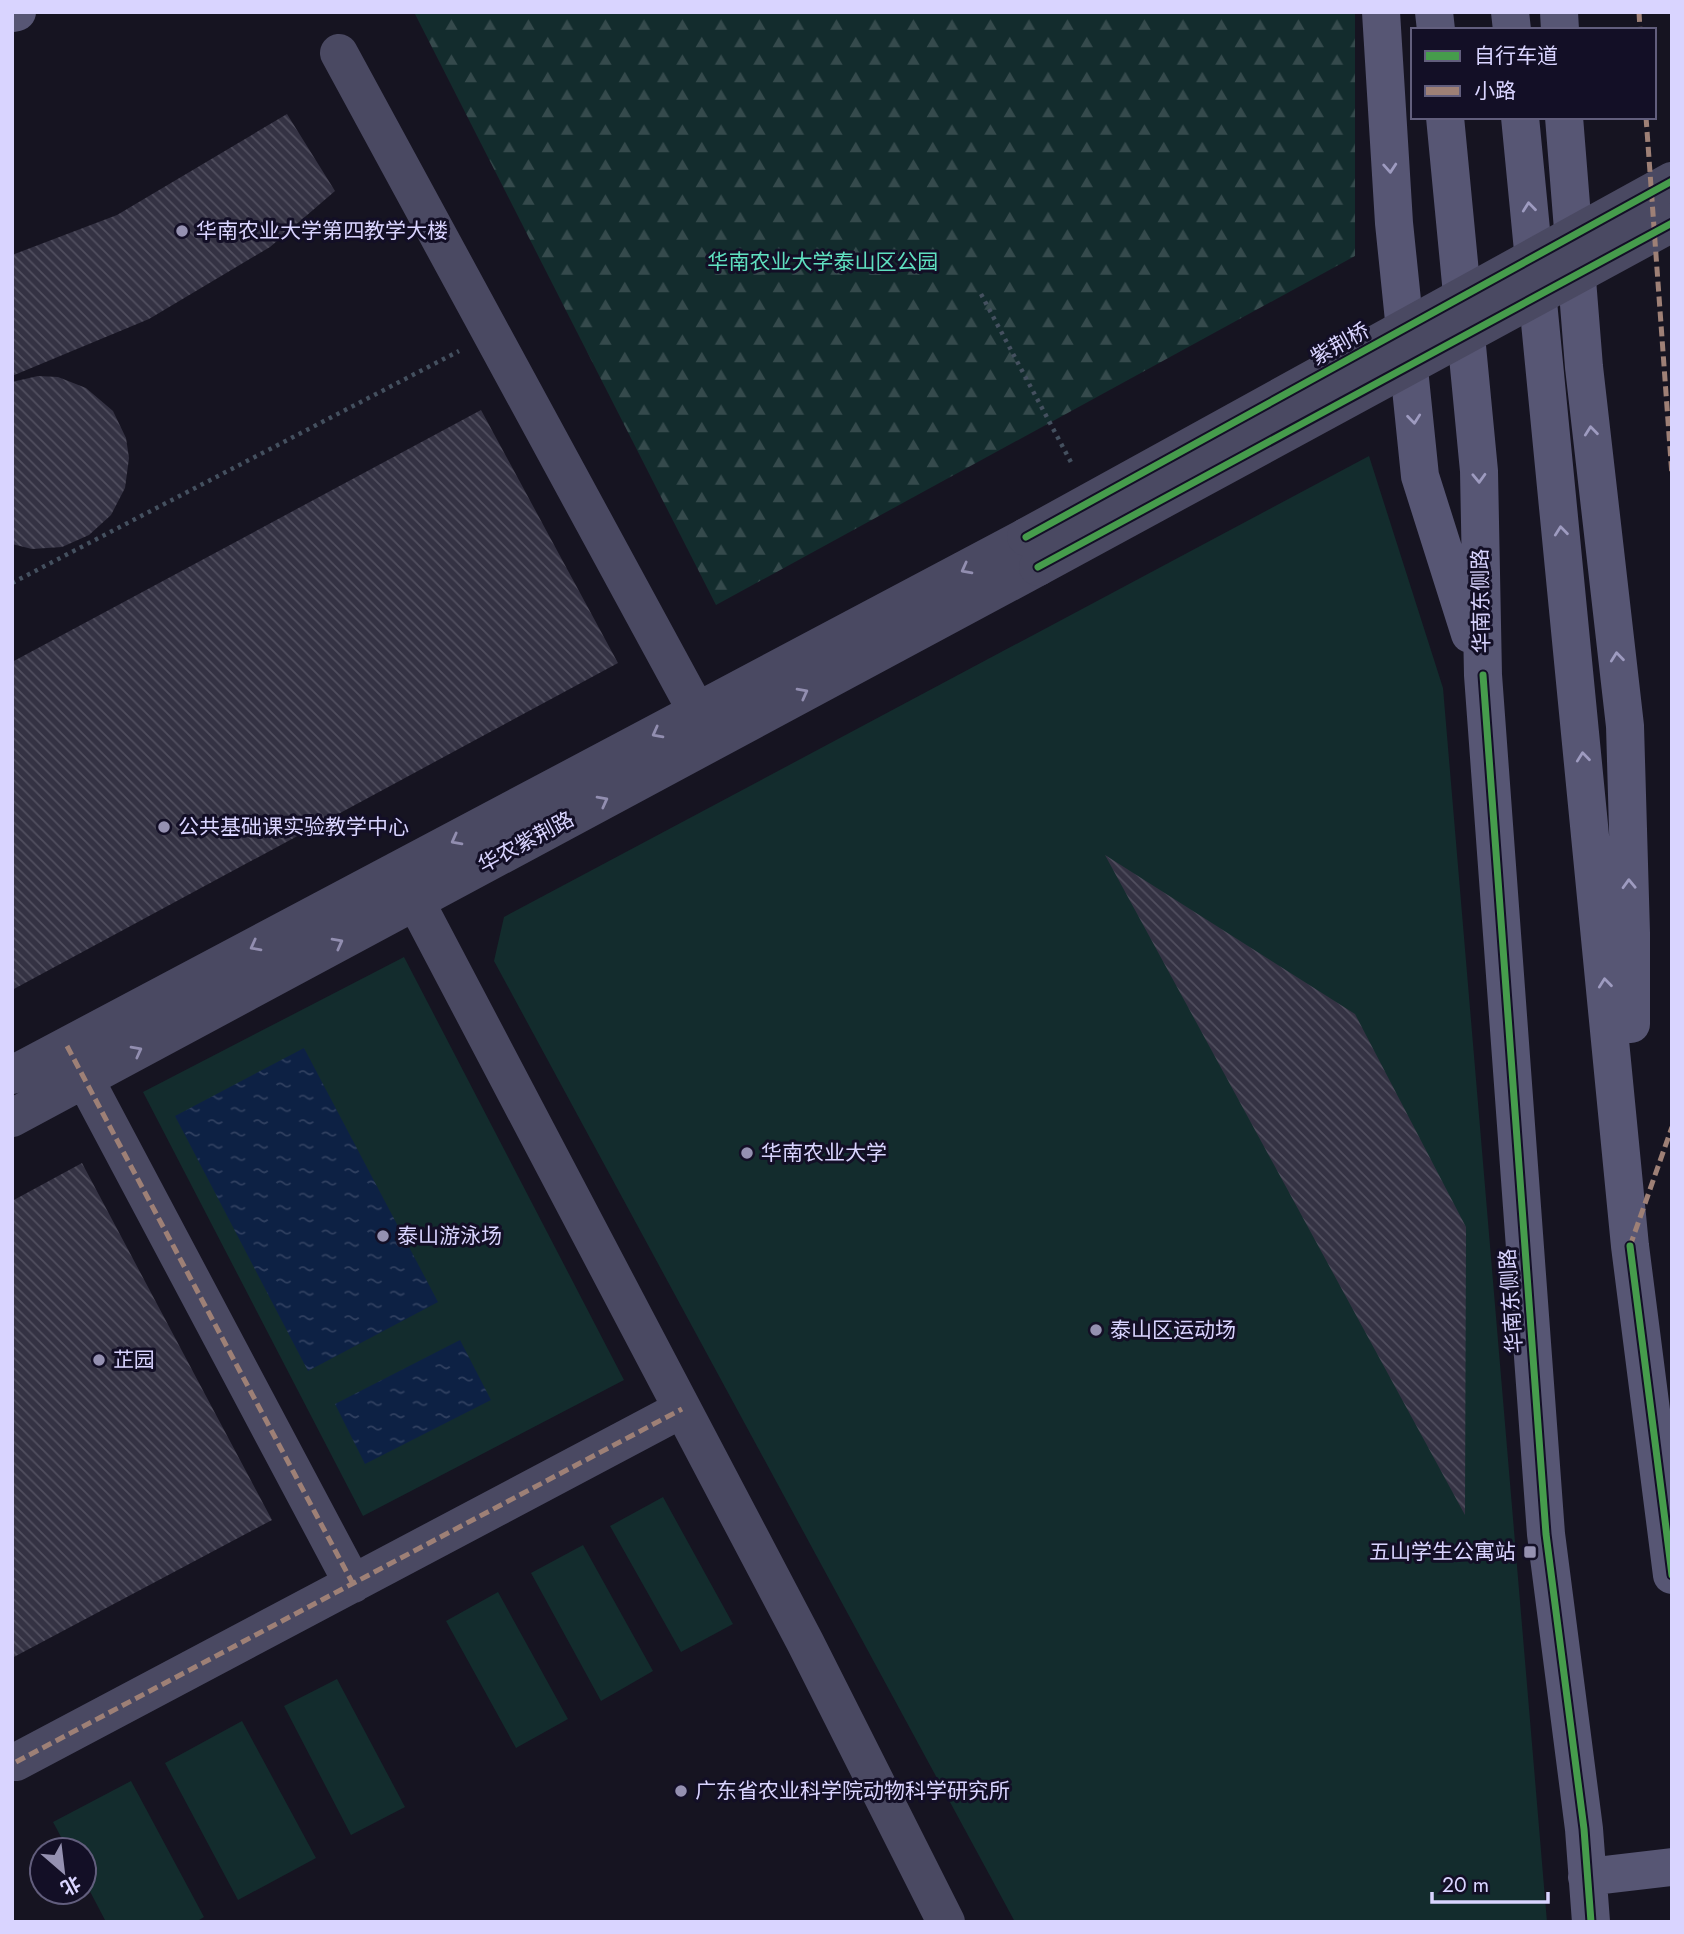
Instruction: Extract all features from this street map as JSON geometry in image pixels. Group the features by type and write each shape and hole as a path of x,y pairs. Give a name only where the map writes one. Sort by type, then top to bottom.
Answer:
{"street":[{"path":"1371,12 1385,100"},
{"path":"1381,12 1394,223 1420,476 1483,675"},
{"path":"339,53 705,727"},
{"name":"华南东侧路","path":"1445,119 1479,471 1483,675 1546,1534 1582,1816 1591,1922"},
{"path":"1520,119 1630,1247 1672,1575"},
{"path":"1564,119 1584,367 1625,726 1631,933 1630,1247"},
{"name":"紫荆桥","path":"1032,552 1091,501 1672,181"},
{"path":"1032,552 1672,222"},
{"name":"华农紫荆路","path":"12,1118 76,1062 1032,552"},
{"path":"407,886 805,1642 946,1922"},
{"path":"76,1062 353,1584"},
{"name":"华农紫荆路","path":"12,1075 76,1062"},
{"path":"16,1762 682,1409"},
{"path":"1587,1877 1672,1867"}],"path":[{"path":"981,294 1091,501"},
{"path":"12,583 491,334"}],"green space":[{"name":"华南农业大学泰山区公园","path":"414,12 1355,12 1355,256 716,605"},
{"name":"泰山区运动场","path":"1369,456 1443,688 1547,1922 1015,1922 494,961 504,917"},
{"name":"泰山游泳场","path":"404,957 624,1380 363,1516 143,1092"},
{"path":"663,1497 733,1624 681,1652 610,1526"},
{"path":"583,1545 653,1671 601,1701 531,1573"},
{"path":"498,1592 568,1719 516,1748 446,1621"},
{"path":"337,1679 405,1807 351,1835 284,1706"},
{"path":"242,1721 316,1858 238,1900 165,1763"},
{"path":"131,1781 204,1917 196,1922 106,1922 98,1906 98,1836 60,1836 53,1822"}],"water":[{"path":"304,1048 438,1302 308,1371 175,1116"},
{"path":"460,1340 491,1400 365,1464 335,1404"}],"building":[{"name":"华南农业大学第四教学大楼","path":"287,114 335,191 270,247 149,319 12,376 12,255 117,215"},
{"path":"38,376 58,377 86,388 113,411 126,438 129,458 125,488 111,515 89,535 62,547 32,549 12,544 12,382"},
{"name":"公共基础课实验教学中心","path":"481,410 618,663 12,990 12,662"},
{"path":"1105,855 1355,1014 1466,1227 1465,1515"},
{"name":"芷园","path":"82,1163 272,1520 12,1658 12,1201"}],"marked path":[{"path":"1639,12 1640,28"},
{"path":"1646,119 1672,476"},
{"path":"67,1046 353,1584"},
{"path":"1630,1246 1672,1127"},
{"path":"16,1762 682,1409"}],"cycle path":[{"path":"1026,537 1672,181"},
{"path":"1038,567 1672,223"},
{"path":"1483,675 1546,1534 1584,1829 1591,1922"},
{"path":"1630,1246 1672,1575"}],"place":[{"name":"华南农业大学第四教学大楼","path":"182,231"},
{"name":"公共基础课实验教学中心","path":"164,827"},
{"name":"华南农业大学","path":"747,1153"},
{"name":"泰山游泳场","path":"383,1236"},
{"name":"泰山区运动场","path":"1096,1330"},
{"name":"芷园","path":"99,1360"},
{"name":"五山学生公寓站","path":"1530,1552"},
{"name":"广东省农业科学院动物科学研究所","path":"681,1791"}]}
